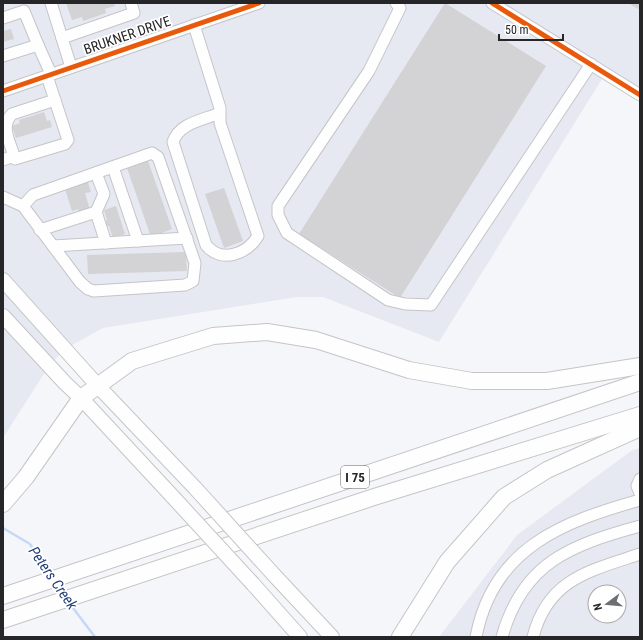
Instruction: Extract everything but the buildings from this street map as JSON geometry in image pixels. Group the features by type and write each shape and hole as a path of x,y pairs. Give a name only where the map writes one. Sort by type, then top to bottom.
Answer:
{"highway":[{"path":"3,504 26,477 81,398 132,361 213,336 267,332 316,340 409,370 472,381 547,381 640,366"},
{"name":"I 75","path":"3,596 640,382"},
{"name":"I 75","path":"3,620 374,497 640,415"},
{"path":"400,637 447,562 504,497 547,470 640,428"}],"main road":[{"path":"3,280 98,386 196,489 332,637"},
{"path":"3,316 64,383 81,398 173,497 300,637"}],"street":[{"path":"51,3 71,67"},
{"path":"62,38 134,13 131,3"},
{"name":"BRUKNER DRIVE","path":"3,91 259,3"},
{"path":"396,3 400,8 369,71 278,206 278,216 287,233 388,300 405,304 430,305 591,64"},
{"path":"492,3 640,95"},
{"path":"3,18 24,11 49,75 55,100 68,140 65,144 15,159 8,158 5,128 7,119 12,114 55,100"},
{"path":"194,26 220,108 220,113 220,123 258,236 246,250 231,255 212,253 206,245 173,142 175,135 181,128 220,113"},
{"path":"3,56 38,45"},
{"path":"3,197 23,206 80,282 88,289 94,291 185,285 193,281 195,263 187,238 158,157 152,153 33,195 23,206"},
{"path":"113,167 138,241"},
{"path":"96,173 104,194 96,212 106,243"},
{"path":"40,230 96,212"},
{"path":"53,246 187,238"},
{"path":"640,479 637,486 640,493"},
{"path":"476,637 487,602 499,580 513,562 531,545 557,529 580,518 640,500"},
{"path":"502,637 507,620 517,598 538,572 556,557 583,544 640,526"},
{"path":"533,637 537,620 544,608 562,587 586,572 639,558"}],"shaded area":[{"path":"3,3 640,3 640,95 605,74 439,342 323,297 297,297 103,328 65,349 49,366 3,438"},
{"path":"640,448 640,637 439,637 517,535 631,451"}],"waterway":[{"name":"Peters Creek","path":"3,528 30,544 48,574"},
{"name":"Peters Creek","path":"56,585 62,594"},
{"name":"Peters Creek","path":"70,604 95,637"}],"cycle path":[{"path":"3,91 259,3"},
{"path":"492,3 640,95"}]}
